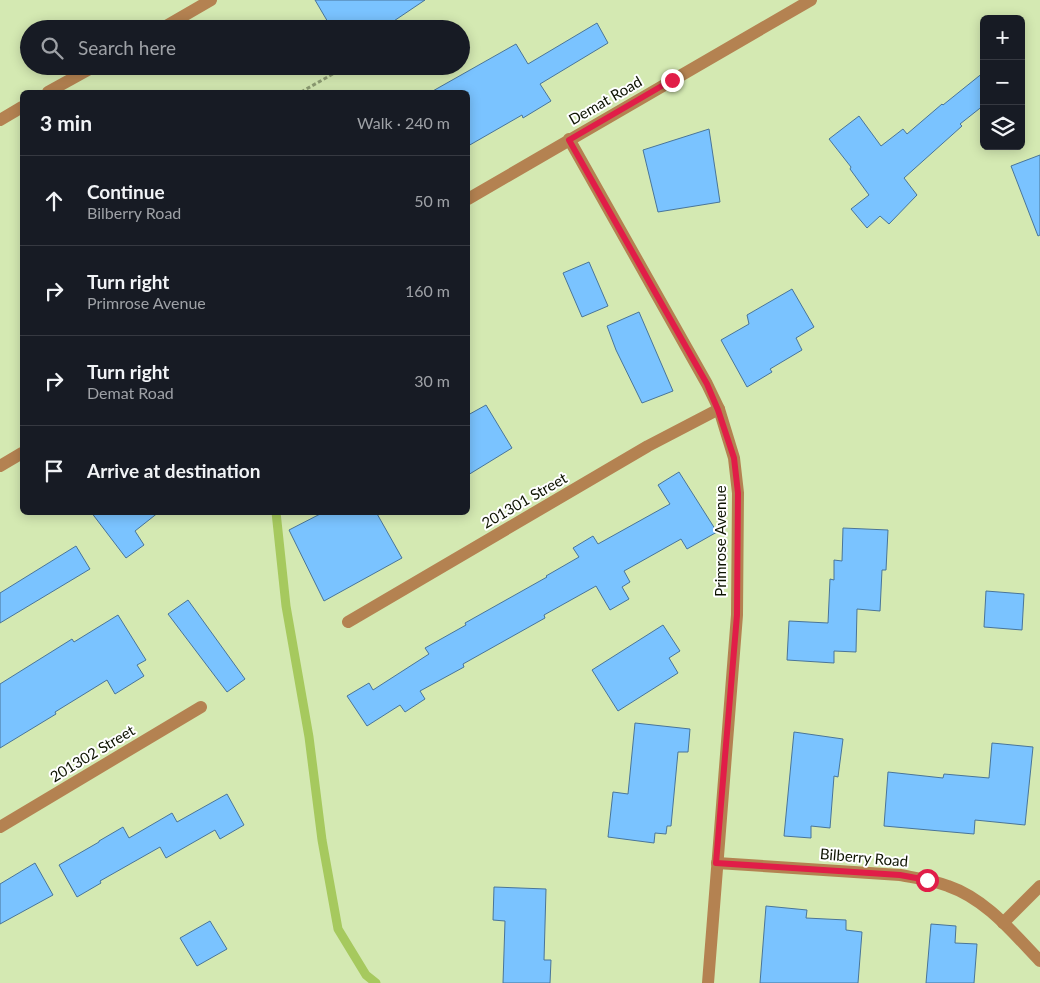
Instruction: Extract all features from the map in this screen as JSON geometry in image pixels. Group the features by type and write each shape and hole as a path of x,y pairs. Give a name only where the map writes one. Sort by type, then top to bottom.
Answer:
{"street":[{"path":"177,20 211,0"},
{"name":"Demat Road","path":"470,198 811,0"},
{"path":"52,90 78,75"},
{"path":"0,120 20,108"},
{"name":"Primrose Avenue","path":"569,140 707,384 734,458 738,493 737,615 708,983"},
{"name":"201301 Street","path":"348,622 648,446 718,410"},
{"path":"0,466 20,454"},
{"name":"201302 Street","path":"0,827 201,707"},
{"name":"Bilberry Road","path":"716,863 900,875 948,886 964,893 979,903 1003,923 1040,961"},
{"path":"1003,923 1040,886"}],"path":[{"path":"305,90 331,75"}],"building":[{"path":"315,0 425,0 395,20 327,20"},
{"path":"597,23 608,43 540,84 551,101 523,118 522,115 470,145 470,90 435,90 461,75 470,75 470,70 516,44 528,64"},
{"path":"980,75 980,108 960,124 962,126 904,178 917,195 889,224 880,216 867,228 851,209 869,195 850,169 851,167 829,139 859,116 881,146 903,129 907,134"},
{"path":"709,129 720,202 658,212 643,150"},
{"path":"1040,155 1040,235 1038,236 1011,166"},
{"path":"589,262 608,306 582,317 563,273"},
{"path":"792,289 814,327 796,338 802,350 770,369 772,372 747,387 721,340 749,324 747,315"},
{"path":"639,312 673,391 642,403 616,350 607,326"},
{"path":"486,405 512,448 470,474 470,414"},
{"path":"679,472 717,532 687,549 681,539 624,571 630,582 622,587 629,599 610,610 596,586 544,615 545,618 463,664 464,667 420,691 425,699 405,712 400,705 367,726 347,696 369,683 373,690 429,654 425,648 579,557 573,548 593,536 598,544 670,504 658,485"},
{"path":"93,515 155,515 135,531 144,545 126,558"},
{"path":"318,515 378,515 402,558 324,601 289,530"},
{"path":"843,528 888,530 886,570 882,570 880,611 857,609 856,652 834,651 834,663 787,660 789,621 828,623 830,579 834,580 834,560 842,561"},
{"path":"76,546 90,569 0,623 0,593"},
{"path":"986,591 1024,594 1022,630 984,627"},
{"path":"188,600 245,679 227,692 168,614"},
{"path":"118,615 146,660 137,665 144,676 115,694 107,680 0,748 0,684 72,639 74,642"},
{"path":"663,625 680,651 669,658 678,673 618,711 592,670"},
{"path":"635,723 690,729 688,752 678,752 671,826 667,826 666,834 655,833 654,843 608,837 613,792 628,794"},
{"path":"794,732 843,739 838,777 834,776 830,828 811,826 811,838 784,836"},
{"path":"992,743 1033,747 1025,825 975,820 974,834 884,826 888,772 943,778 944,774 989,778"},
{"path":"227,794 244,825 220,839 215,830 166,858 160,847 100,881 101,883 77,897 59,865 123,827 129,838 172,813 177,822"},
{"path":"35,863 53,895 0,924 0,884"},
{"path":"494,887 546,889 544,960 551,960 550,983 503,983 505,921 493,920"},
{"path":"766,906 807,910 806,918 846,920 846,930 862,932 858,983 760,983"},
{"path":"210,921 227,949 197,966 180,938"},
{"path":"931,924 956,926 955,943 977,944 974,983 926,983"}],"waterway":[{"path":"276,515 286,606 309,737 322,840 338,929 366,975 376,983"}],"route":[{"path":"672,80 569,140 707,384 734,458 738,493 737,615 716,863 900,875 927,880"}]}
